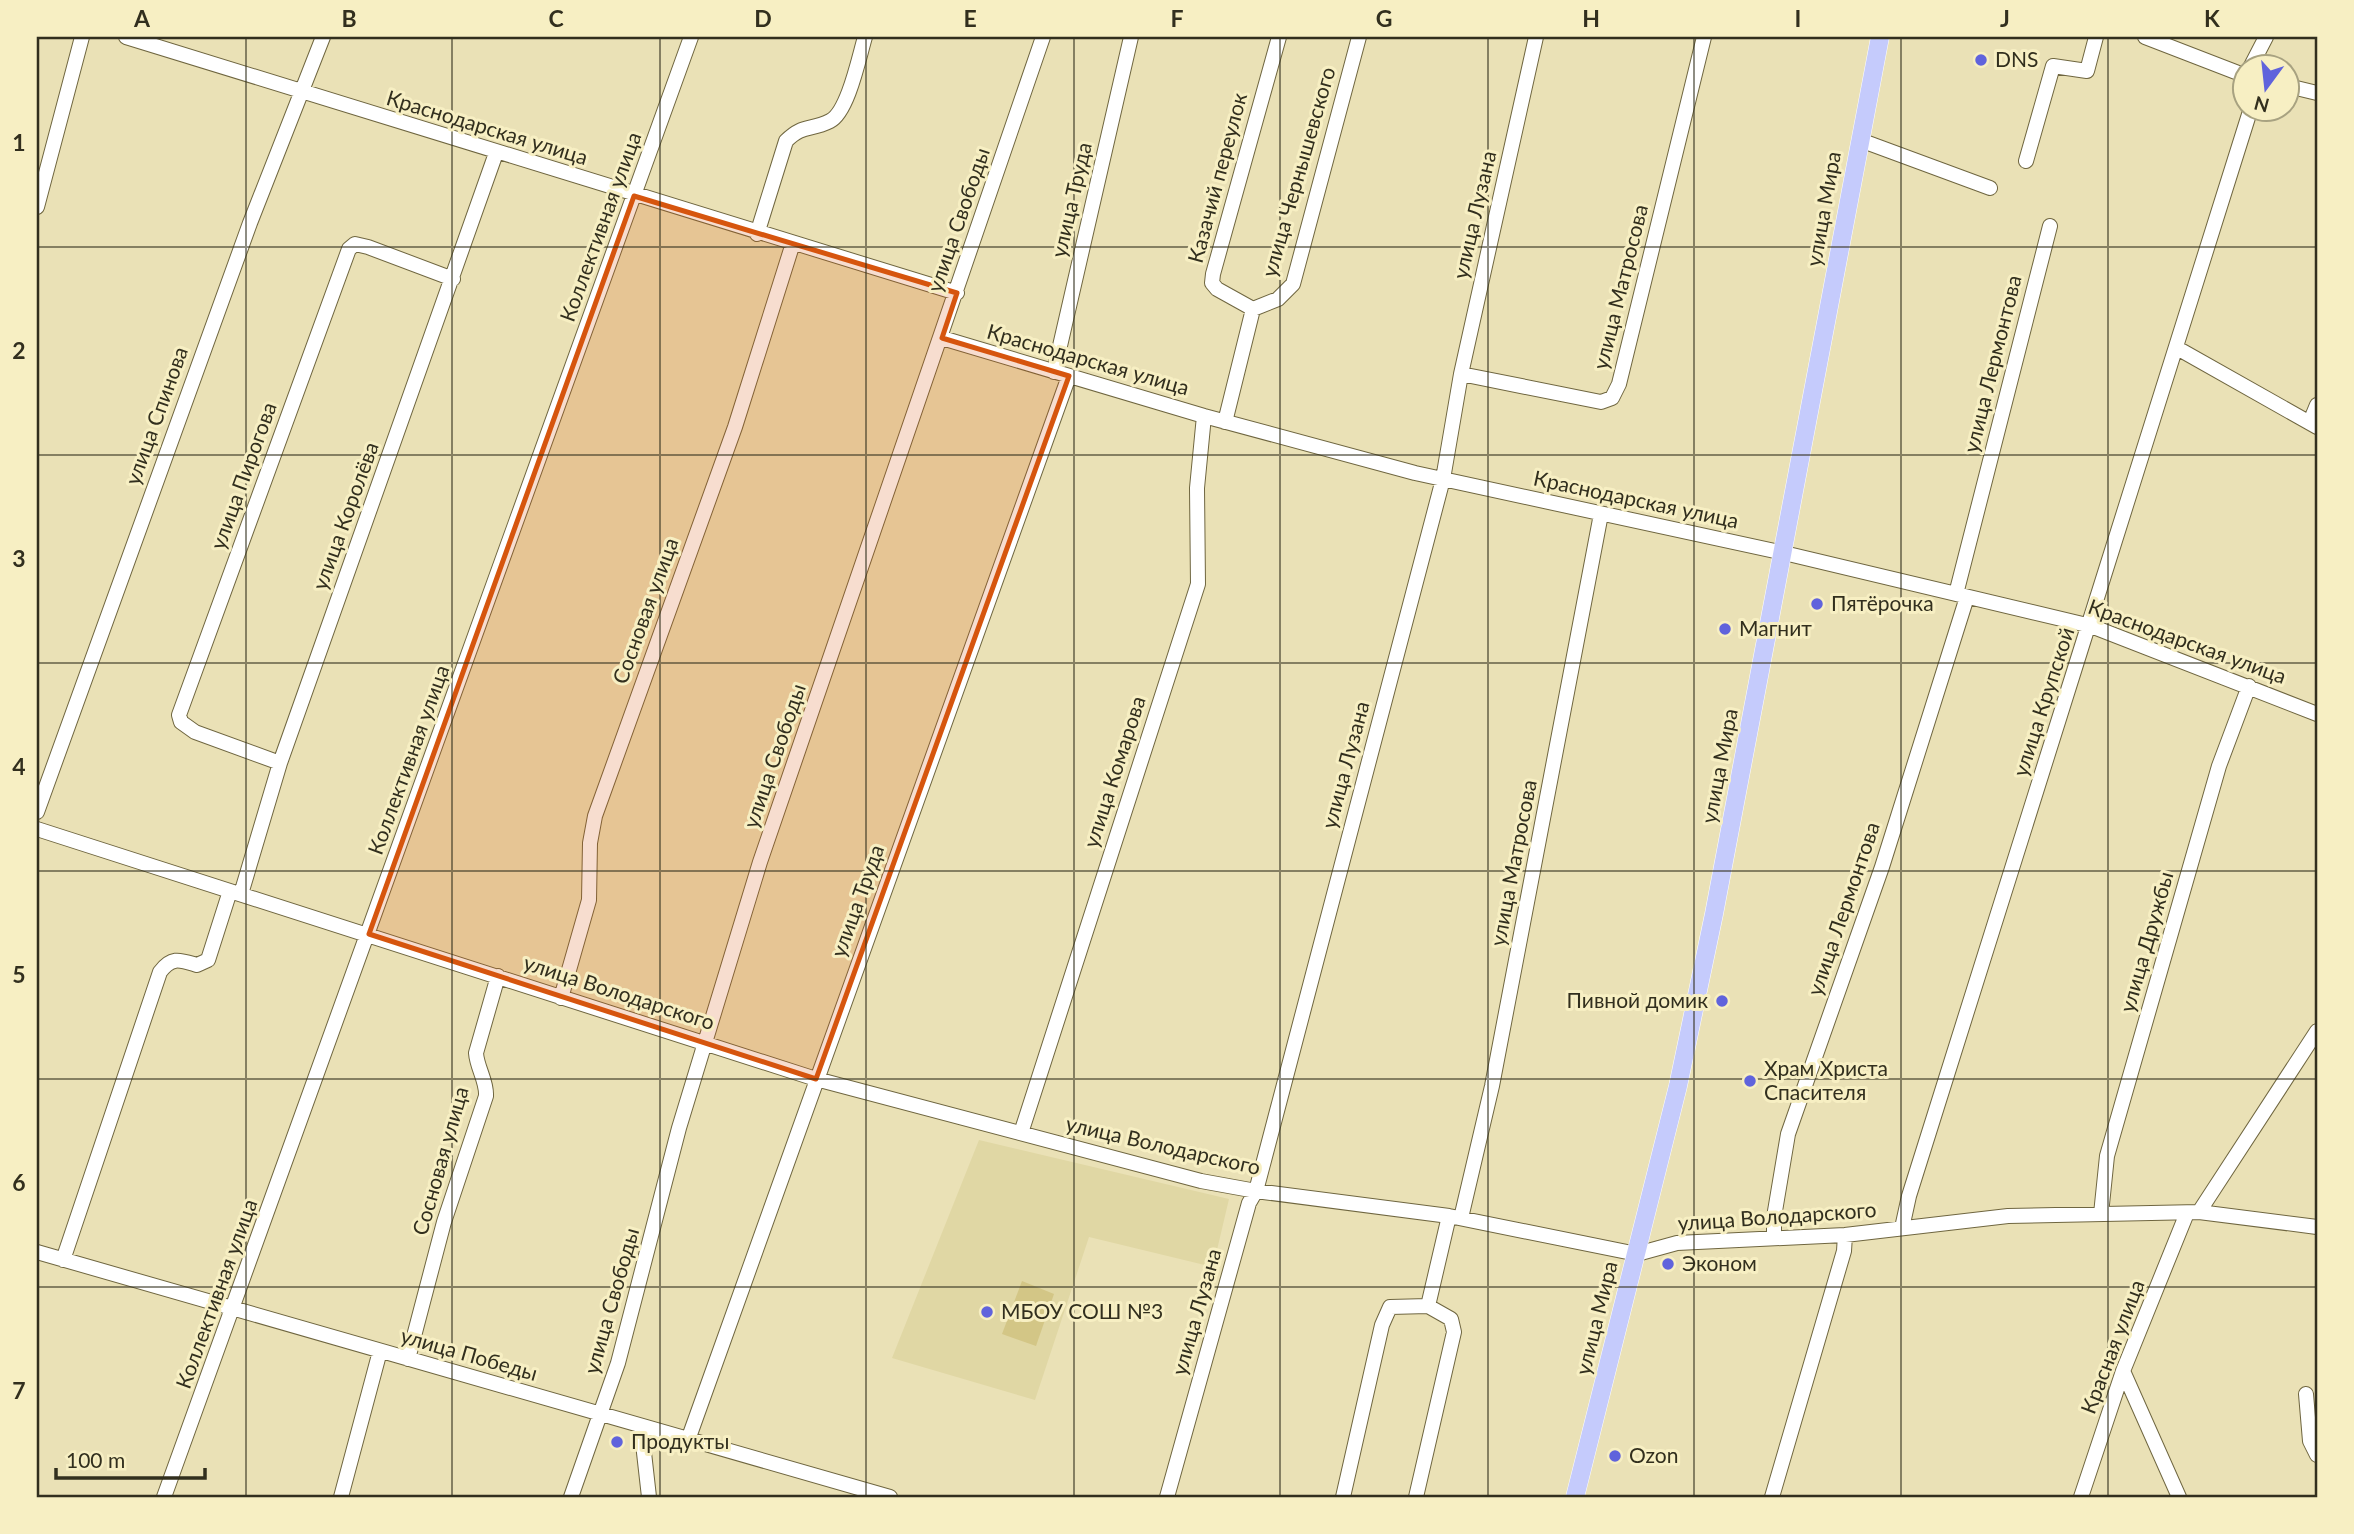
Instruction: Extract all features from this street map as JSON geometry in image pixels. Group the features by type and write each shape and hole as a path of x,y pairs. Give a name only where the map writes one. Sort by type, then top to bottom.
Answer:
{"main road":[{"name":"улица Мира","path":"1575,1497 1637,1254 1714,914 1880,37"}],"street":[{"path":"37,207 82,37"},
{"name":"Краснодарская улица","path":"126,37 757,234 957,293"},
{"name":"улица Спинова","path":"37,812 250,223 323,37"},
{"name":"Коллективная улица","path":"164,1497 691,37"},
{"path":"757,234 786,141 797,130 832,121 841,110 865,37"},
{"name":"улица Свободы","path":"571,1497 618,1363 704,1042 760,862 942,338 1043,37"},
{"name":"улица Труда","path":"1054,372 1131,37"},
{"name":"Казачий переулок","path":"1253,309 1217,289 1212,283 1279,37"},
{"name":"улица Чернышевского","path":"1253,309 1278,299 1293,284 1359,37"},
{"name":"улица Лузана","path":"1167,1497 1249,1203 1256,1191 1443,479 1461,374 1536,37"},
{"name":"улица Матросова","path":"1461,374 1601,402 1612,398 1619,384 1704,37"},
{"path":"2026,161 2053,66 2087,71 2096,37"},
{"path":"2145,37 2232,71"},
{"name":"улица Крупской","path":"1902,1228 1909,1195 1996,914 2091,626 2247,122"},
{"path":"1860,140 1990,188"},
{"name":"улица Королёва","path":"63,1260 160,972 167,962 177,959 197,965 208,960 235,893 496,153"},
{"name":"улица Лермонтова","path":"1774,1238 1774,1217 1788,1134 1882,867 1961,595 2050,226"},
{"name":"Сосновая улица","path":"561,998 589,900 590,843 595,816 735,426 793,243"},
{"name":"улица Пирогова","path":"280,763 195,732 181,722 179,715 349,249 355,244 368,247 453,279"},
{"path":"1225,422 1253,309"},
{"name":"Краснодарская улица","path":"942,338 1225,422 1443,479 1784,553 2091,626 2317,713"},
{"path":"2177,348 2314,425 2317,405"},
{"name":"улица Труда","path":"688,1440 1069,376"},
{"name":"улица Комарова","path":"1021,1133 1198,584 1197,488 1204,416"},
{"name":"улица Матросова","path":"1427,1306 1492,1086 1601,514"},
{"name":"улица Дружбы","path":"2101,1214 2107,1156 2219,766 2249,686"},
{"name":"улица Володарского","path":"37,829 816,1079 1201,1181 1256,1191 1455,1217 1637,1254 1677,1243 1846,1235 2008,1216 2193,1213 2317,1227"},
{"name":"Сосновая улица","path":"408,1359 444,1222 486,1096 487,1087 476,1064 476,1053 498,976"},
{"name":"Красная улица","path":"2081,1497 2123,1371 2193,1213 2317,1031"},
{"path":"1772,1497 1844,1251 1846,1235"},
{"name":"улица Победы","path":"37,1252 890,1497"},
{"path":"1343,1497 1382,1325 1390,1307 1409,1304 1427,1306 1451,1320 1454,1332 1416,1497"},
{"path":"341,1497 380,1352"},
{"path":"2123,1371 2179,1497"},
{"path":"2306,1394 2310,1441 2317,1455"},
{"path":"641,1426 649,1497"}],"highlighted area":[{"path":"634,196 957,293 942,338 1069,376 816,1079 369,934"}],"shaded area":[{"name":"МБОУ СОШ №3","path":"979,1140 1229,1199 1213,1267 1089,1237 1035,1400 892,1358"},
{"path":"1022,1281 1054,1294 1036,1346 1002,1334"}],"place":[{"name":"DNS","path":"1981,60"},
{"name":"Пятёрочка","path":"1817,604"},
{"name":"Магнит","path":"1725,629"},
{"name":"Пивной домик","path":"1722,1001"},
{"name":"Храм Христа Спасителя","path":"1750,1081"},
{"name":"Эконом","path":"1668,1264"},
{"name":"МБОУ СОШ №3","path":"987,1312"},
{"name":"Продукты","path":"617,1442"},
{"name":"Ozon","path":"1615,1456"}]}
